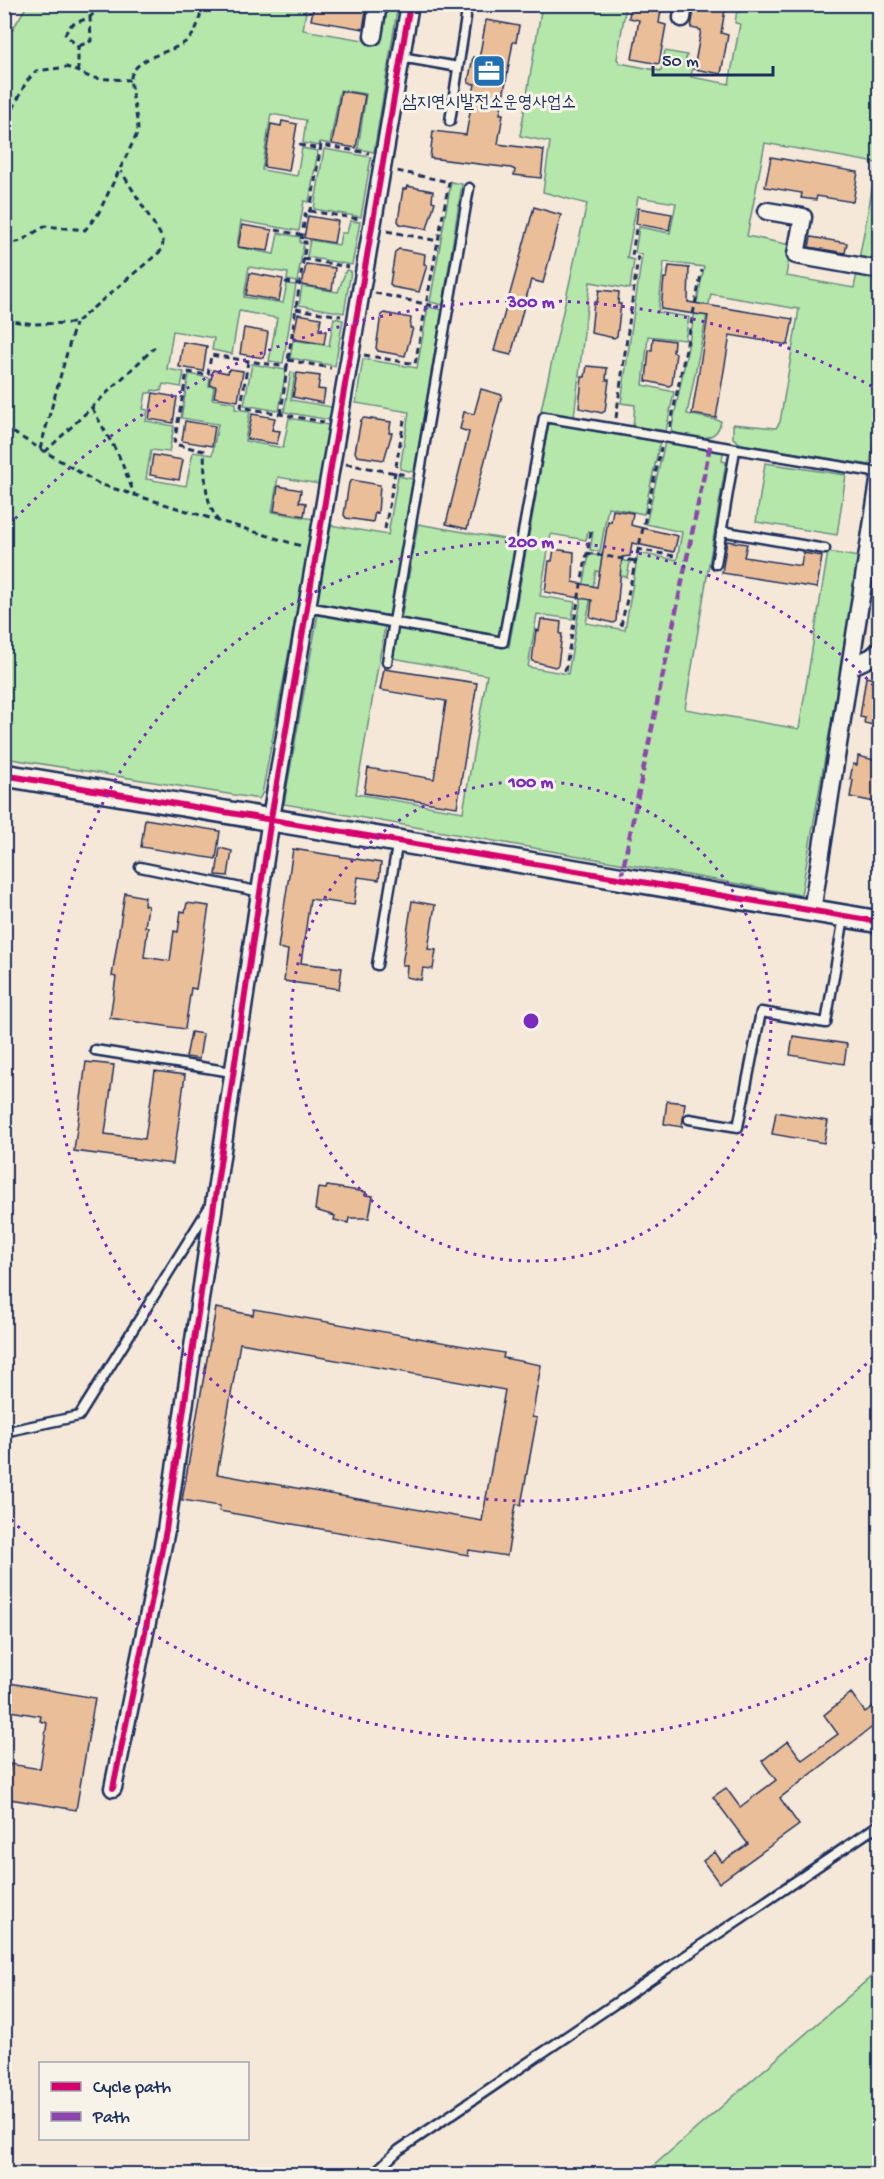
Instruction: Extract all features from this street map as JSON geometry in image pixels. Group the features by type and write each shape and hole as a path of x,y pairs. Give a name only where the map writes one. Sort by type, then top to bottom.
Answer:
{"street":[{"path":"373,36 378,4"},
{"path":"113,1788 166,1530 271,818 410,4"},
{"path":"767,211 803,217 796,255 879,270"},
{"path":"812,911 850,667 874,543 879,474"},
{"path":"850,667 872,657 879,650"},
{"path":"4,775 271,818 879,922"}],"lane":[{"path":"450,121 466,17"},
{"path":"401,57 458,67"},
{"path":"387,662 469,188"},
{"path":"307,608 503,642 544,417 879,474"},
{"path":"716,564 735,450"},
{"path":"721,531 825,549"},
{"path":"377,965 398,840"},
{"path":"140,867 261,892"},
{"path":"689,1119 738,1127 761,1011 826,1023 844,916"},
{"path":"95,1050 232,1072"},
{"path":"4,1432 79,1416 217,1195"},
{"path":"373,2175 399,2150 879,1824"}],"path":[{"path":"78,72 78,47 65,34 71,25 90,17 103,4"},
{"path":"4,245 21,241 45,226 85,230 98,214 121,171 138,132 138,118 130,80 133,72 143,63 189,40 197,28 203,4"},
{"path":"78,47 91,41 90,17"},
{"path":"4,128 26,82 36,71 66,67 92,78 130,80"},
{"path":"299,145 321,149"},
{"path":"310,211 321,145 449,182 415,364 351,352"},
{"path":"40,449 75,323 162,250 164,242 160,234 121,171"},
{"path":"281,414 306,242 301,242 306,210 438,241"},
{"path":"615,429 638,258 632,256 636,229"},
{"path":"276,230 302,235"},
{"path":"303,260 365,270"},
{"path":"621,626 702,270"},
{"path":"285,282 299,285"},
{"path":"361,290 448,309"},
{"path":"296,309 356,319"},
{"path":"4,320 34,324 75,323"},
{"path":"45,452 155,347"},
{"path":"219,522 213,514 208,495 204,451 174,444 187,372 208,375 212,355 288,367"},
{"path":"288,360 331,368"},
{"path":"248,361 241,407 338,425"},
{"path":"92,408 119,456 135,496"},
{"path":"385,529 405,415"},
{"path":"4,427 99,484 317,551"},
{"path":"332,462 418,477"},
{"path":"565,671 591,532"},
{"path":"638,549 674,556"},
{"path":"587,553 635,561"}],"green space":[{"path":"28,4 307,5 303,30 381,43 388,5 398,5 374,152 358,149 366,94 340,90 330,144 320,142 319,146 303,143 306,120 271,114 262,170 297,176 302,148 318,151 309,202 304,201 299,231 241,221 237,247 274,254 278,233 300,237 300,243 304,243 297,282 287,280 288,273 249,267 244,297 283,303 287,284 296,285 283,363 269,361 277,318 239,311 232,354 212,350 214,338 173,331 167,369 184,372 181,387 163,384 161,391 152,390 151,393 146,393 143,409 148,410 146,421 174,426 169,452 151,450 146,479 186,486 193,452 212,455 218,424 181,418 189,374 210,378 209,386 214,387 212,399 236,403 235,409 250,411 245,441 283,448 289,418 329,425 319,484 278,477 272,512 314,519 262,794 259,799 5,758 4,43"},
{"path":"542,5 626,5 617,59 620,63 661,71 665,51 687,55 685,63 693,65 691,77 729,84 740,24 735,23 737,10 733,9 734,5 879,5 880,231 875,254 868,261 859,259 877,163 765,143 747,236 791,245 786,276 854,288 857,273 879,277 879,410 870,465 741,444 733,438 733,424 776,428 780,422 799,309 711,294 687,414 721,421 714,434 708,437 701,438 671,432 704,267 664,262 658,312 689,317 685,340 648,336 643,385 674,392 666,431 633,426 635,405 621,403 642,255 635,253 639,227 670,233 676,203 638,197 627,258 634,260 630,289 590,282 574,417 541,410 587,204 543,192 550,142 520,136"},
{"path":"324,149 371,157 361,217 314,209"},
{"path":"451,182 462,184 443,305 430,302"},
{"path":"350,221 360,222 352,265 307,257 310,240 339,245 341,233 347,233"},
{"path":"346,270 351,271 344,313 299,305 302,286 338,292"},
{"path":"428,307 442,310 414,472 400,469 409,412 356,403 363,359 417,368"},
{"path":"334,318 343,320 335,366 290,358 293,340 329,346"},
{"path":"252,364 286,370 279,411 244,405"},
{"path":"291,372 295,373 291,400 332,407 330,420 284,412"},
{"path":"549,422 660,442 644,514 608,507 600,552 590,550 593,532 588,531 586,540 551,534 540,596 575,602 572,619 537,614 528,667 568,674 589,554 630,562 627,577 596,571 586,623 625,630 638,553 677,560 682,532 646,524 665,442 723,452 722,461 726,462 685,709 799,729 828,552 860,557 801,895 284,804 318,614 385,626 356,794 463,812 487,675 392,658 398,628 509,647"},
{"path":"765,463 846,475 837,535 756,522"},
{"path":"398,476 413,479 390,616 316,604 330,525 388,535"},
{"path":"418,524 516,541 500,637 401,620"},
{"path":"879,1970 879,2174 644,2174"}],"building":[{"path":"314,4 367,4 363,29 311,20"},
{"path":"631,4 662,4 659,23 666,25 659,64 632,59 639,20 629,18"},
{"path":"695,4 726,4 721,33 728,35 721,74 694,69 701,30 691,28"},
{"path":"486,20 519,26 516,42 513,42 500,114 503,114 498,144 544,150 541,178 514,175 515,170 511,168 430,158 433,131 466,135 475,84 468,83 473,57 479,59"},
{"path":"341,91 365,95 356,148 332,144"},
{"path":"282,121 297,124 289,171 264,167 271,124 281,126"},
{"path":"771,157 858,172 853,202 817,196 816,200 801,198 802,193 765,187"},
{"path":"407,186 433,191 432,201 435,202 427,229 400,224 398,221 403,189"},
{"path":"534,207 561,215 543,283 531,280 511,355 494,351"},
{"path":"638,208 672,214 669,230 636,224"},
{"path":"308,216 338,221 334,243 304,238"},
{"path":"242,225 272,230 268,251 238,247"},
{"path":"811,237 847,243 845,253 809,247"},
{"path":"399,249 425,254 424,264 427,265 419,292 392,287 390,284 395,252"},
{"path":"306,264 335,268 332,290 302,285"},
{"path":"669,266 689,268 688,302 793,319 788,345 730,335 716,418 692,414 708,316 661,309 664,278 667,278"},
{"path":"250,273 283,279 279,301 246,295"},
{"path":"599,290 619,292 618,304 621,304 617,336 614,338 591,333 594,302 597,302"},
{"path":"384,313 411,318 410,328 413,328 405,356 378,351 376,348 381,315"},
{"path":"298,314 321,318 319,330 326,331 324,344 293,339"},
{"path":"244,328 268,332 264,358 240,354"},
{"path":"653,338 674,341 673,352 676,353 672,384 669,386 646,381 649,350 652,350"},
{"path":"183,342 207,346 203,371 179,367"},
{"path":"587,366 607,368 606,380 609,380 605,411 602,413 579,408 582,377 585,377"},
{"path":"229,369 243,371 238,401 214,397 216,386 210,385 213,370 228,373"},
{"path":"297,373 320,376 318,389 325,390 323,403 293,397"},
{"path":"481,389 502,395 467,529 446,524 469,432 460,429 464,412 474,414"},
{"path":"153,393 177,397 173,423 149,419"},
{"path":"252,414 275,418 272,430 280,431 277,444 247,439"},
{"path":"364,418 391,422 389,433 392,433 384,460 357,456 355,452 361,420"},
{"path":"185,421 215,426 212,446 182,441"},
{"path":"153,455 183,460 179,480 150,475"},
{"path":"352,480 380,485 378,513 375,512 373,522 346,518 344,515 349,483"},
{"path":"278,486 301,490 299,502 306,503 304,516 274,511"},
{"path":"613,510 633,513 631,525 678,536 674,552 632,543 630,556 622,557 616,621 613,623 590,617 592,600 545,592 549,561 552,561 554,549 574,552 573,582 597,587 608,521 611,522"},
{"path":"727,541 747,544 744,557 801,566 803,553 822,556 817,588 722,573"},
{"path":"541,619 561,622 560,634 562,634 558,665 555,667 532,661 536,630 539,631"},
{"path":"384,669 477,683 457,807 364,793 368,768 434,779 446,701 380,690"},
{"path":"866,677 879,680 879,726 864,723 865,718 860,717"},
{"path":"858,756 879,761 875,802 850,797 853,780 850,779 853,764 857,765"},
{"path":"145,819 220,831 216,859 141,847"},
{"path":"220,848 232,851 228,876 216,875"},
{"path":"293,849 381,863 379,880 358,877 354,905 310,899 301,963 342,968 339,989 284,981 288,950 278,948"},
{"path":"125,893 145,897 144,905 148,906 144,957 170,961 174,931 178,932 181,911 185,912 187,903 209,906 196,989 191,988 185,1029 110,1018 116,977 112,976"},
{"path":"412,901 435,905 428,949 436,950 433,969 423,968 421,980 406,977 407,965 402,965"},
{"path":"191,1032 203,1034 199,1059 186,1057"},
{"path":"793,1036 847,1044 844,1064 790,1055"},
{"path":"86,1062 114,1065 105,1134 145,1139 155,1071 185,1075 173,1164 74,1151"},
{"path":"667,1101 685,1103 682,1127 664,1124"},
{"path":"776,1112 828,1121 824,1143 772,1134"},
{"path":"327,1186 366,1192 365,1195 373,1196 369,1218 349,1218 348,1223 334,1220 335,1216 315,1210 318,1188 326,1189"},
{"path":"216,1308 253,1315 254,1309 504,1353 503,1358 541,1365 532,1417 537,1418 521,1505 516,1504 507,1556 469,1550 468,1555 219,1511 220,1506 182,1500","holes":["240,1343 505,1390 482,1521 217,1474"]},
{"path":"4,1682 95,1698 76,1810 4,1798 4,1768 9,1769 10,1764 40,1769 47,1723 40,1721 41,1716 4,1710"},
{"path":"851,1693 865,1712 879,1702 879,1722 780,1798 799,1825 719,1883 703,1861 715,1852 722,1862 748,1844 713,1797 726,1788 740,1807 776,1780 762,1761 788,1741 802,1760 838,1734 824,1715"}],"marked path":[{"path":"621,878 710,446"}],"cycle path":[{"path":"113,1788 166,1530 271,818 410,4"},
{"path":"4,775 880,922"}],"place":[{"name":"삼지연시발전소운영사업소","path":"489,71"}]}
